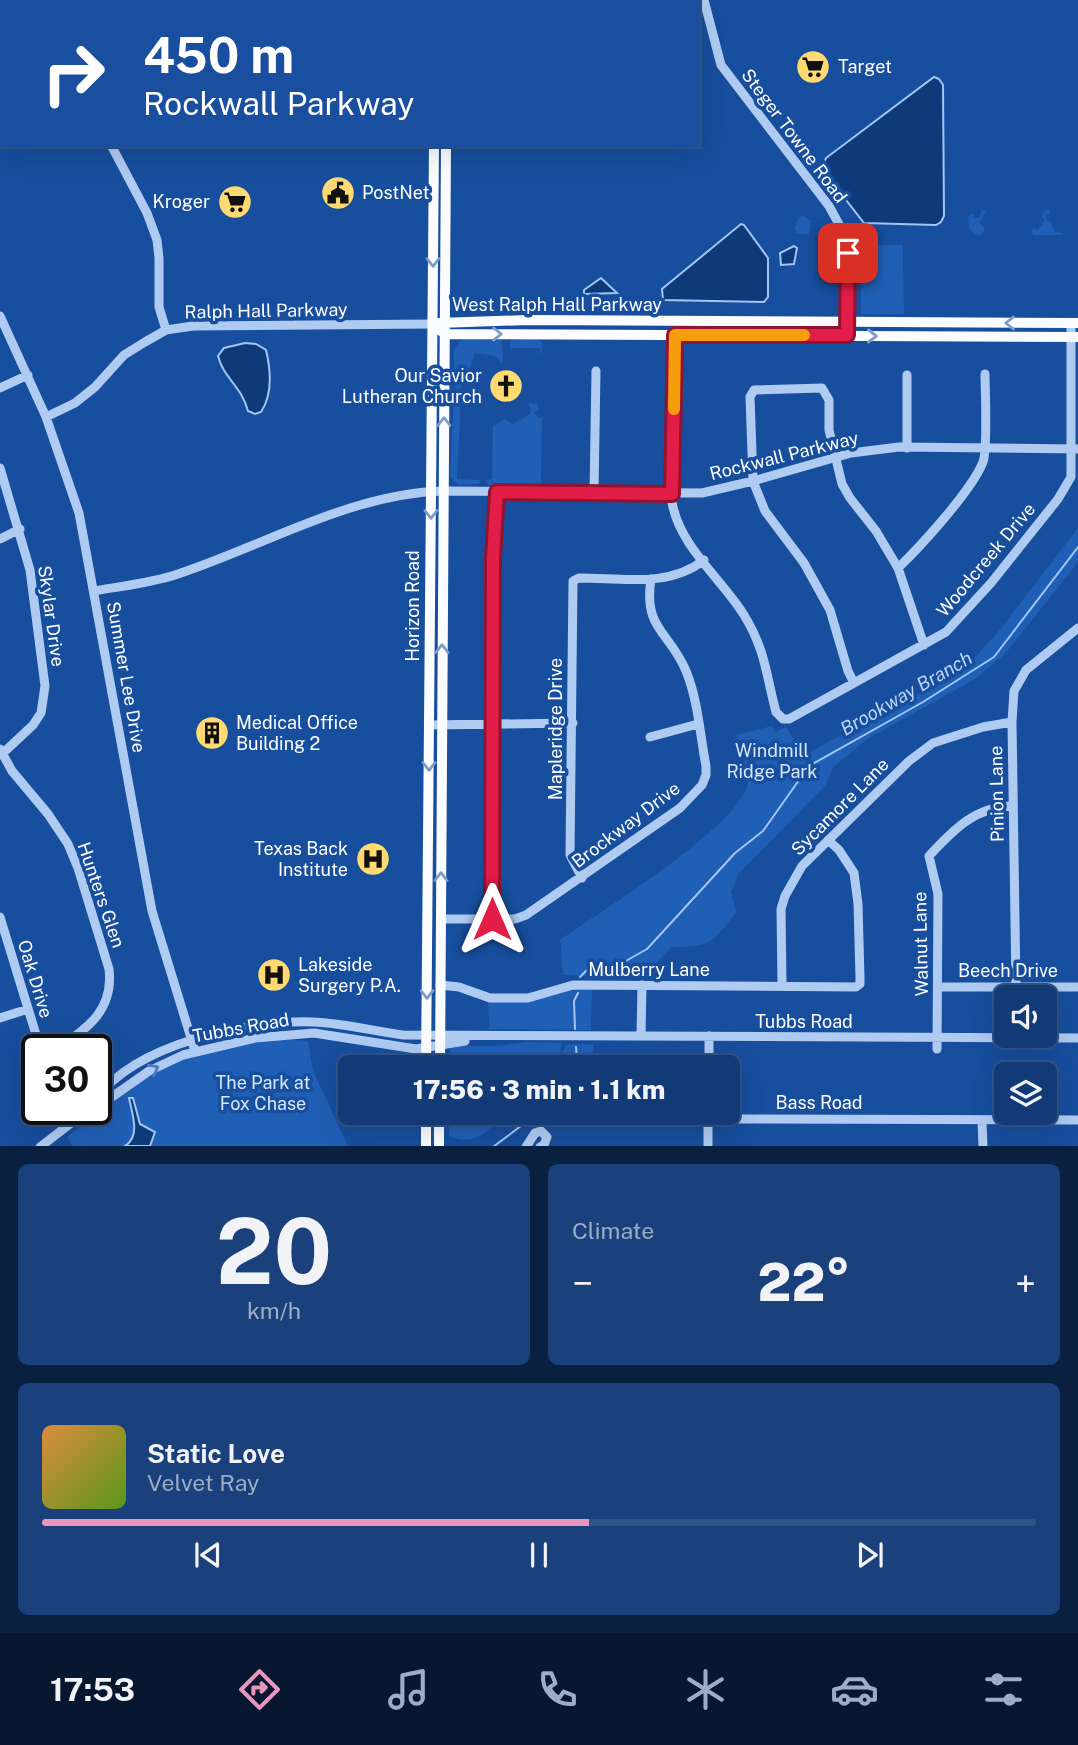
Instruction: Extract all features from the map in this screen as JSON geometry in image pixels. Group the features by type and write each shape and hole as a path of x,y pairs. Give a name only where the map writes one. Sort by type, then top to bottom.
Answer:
{"main road":[{"name":"Horizon Road","path":"426,1055 434,147"},
{"path":"441,147 446,162"},
{"name":"Horizon Road","path":"440,1055 446,147"},
{"path":"434,177 438,189 438,225 445,234"},
{"name":"West Ralph Hall Parkway","path":"445,328 642,322 1075,323"},
{"path":"642,322 642,335"},
{"name":"West Ralph Hall Parkway","path":"432,324 445,328 642,335 1075,337"},
{"path":"429,797 442,799"},
{"path":"426,1125 426,1146"}],"street":[{"name":"Steger Towne Road","path":"704,0 716,50 725,71 829,206 841,229 848,253 847,335"},
{"path":"112,147 147,213 157,240 159,307 166,330"},
{"name":"Summer Lee Drive","path":"0,316 46,417 79,513 152,911 195,1051"},
{"name":"Woodcreek Drive","path":"704,561 744,615 763,653 778,716 789,719 799,715 946,632 1058,499 1071,477 1075,449 1075,323"},
{"name":"Ralph Hall Parkway","path":"46,417 75,403 95,387 124,355 166,330 193,326 432,324"},
{"path":"651,579 684,573 704,561 673,513 675,335"},
{"path":"594,493 596,371"},
{"path":"898,568 919,548 966,489 983,462 985,374"},
{"path":"0,388 28,375"},
{"path":"907,375 907,448"},
{"path":"854,683 830,610 804,563 765,511 753,481 750,397 754,390 822,388 829,400 829,430 842,484 876,531 898,568 924,645"},
{"name":"Rockwall Parkway","path":"94,591 176,575 359,505 403,494 431,491 702,493 870,450 1075,449"},
{"name":"Skylar Drive","path":"0,468 30,570 45,686 44,706 33,725 1,752"},
{"path":"492,919 493,558 497,492"},
{"path":"0,540 20,529"},
{"name":"Mapleridge Drive","path":"582,878 570,855 573,581 651,579"},
{"name":"Brockway Drive","path":"441,919 515,919 526,915 680,808 702,785 706,766 687,673 652,616 649,593 651,579"},
{"name":"Pinion Lane","path":"1016,985 1012,722 1014,691 1026,670 1077,628"},
{"name":"Sycamore Lane","path":"782,985 783,901 802,866 909,761 933,744 983,727 1012,722"},
{"path":"429,725 573,723"},
{"path":"650,737 698,724"},
{"name":"Hunters Glen","path":"1,752 12,771 48,814 68,844 109,969 106,1000 99,1014 79,1034"},
{"name":"Walnut Lane","path":"937,1049 938,894 929,856 951,832 975,814 1000,806 1013,806"},
{"name":"Mulberry Lane","path":"440,985 459,987 490,998 528,998 573,985 856,987 860,984 858,904 854,873 828,839"},
{"name":"Oak Drive","path":"0,918 36,1034"},
{"path":"641,1036 642,985"},
{"name":"Beech Drive","path":"939,987 994,987"},
{"name":"Beech Drive","path":"1057,987 1078,987"},
{"path":"0,1018 28,1009"},
{"path":"314,1033 315,1023"},
{"name":"Tubbs Road","path":"112,1083 132,1068 164,1051 192,1040 256,1025 315,1023 403,1035 427,1041"},
{"name":"Tubbs Road","path":"112,1097 149,1071 195,1051 255,1038 314,1033 401,1047 427,1041 516,1039 529,1035 1078,1038"},
{"path":"709,1037 709,1055"},
{"name":"Bass Road","path":"740,1116 1078,1120"},
{"path":"982,1120 983,1146"},
{"path":"40,1146 68,1125"},
{"path":"708,1125 708,1146"},
{"path":"526,1146 535,1133 541,1131 547,1137 544,1145 540,1146"}],"green space":[{"path":"1048,208 1051,214 1046,214 1046,221 1051,222 1055,232 1063,235 1034,235 1031,232 1033,228 1038,230 1045,220 1041,216"},
{"path":"982,210 986,212 979,223 984,226 984,232 980,235 974,234 969,228 968,216 973,213 974,218 979,218"},
{"path":"803,216 811,221 809,234 797,234 795,228 799,217"},
{"path":"903,245 904,314 861,314 860,246"},
{"path":"462,338 502,340 503,364 495,356 475,353 469,372 471,377 460,382 463,388 457,389 454,387 454,350"},
{"path":"515,338 538,338 542,343 542,353 540,348 512,348 510,353 510,341"},
{"path":"461,397 457,479 480,480 479,484 458,485 450,476 454,400"},
{"path":"528,403 537,404 539,409 534,413 539,418 542,416 541,482 537,486 489,485 486,480 492,479 493,426 505,419 513,424 530,414"},
{"name":"Windmill Ridge Park","path":"1078,528 1078,562 1005,654 975,679 869,738 834,766 825,786 739,873 731,892 736,912 716,937 710,942 695,946 671,947 645,976 563,975 560,940 696,844 722,821 740,800 748,778 736,735 772,726 775,732 786,727 804,755 943,680 977,655 998,632"},
{"path":"592,990 591,1030 489,1029 488,1002 564,991"},
{"name":"The Park at Fox Chase","path":"280,1039 308,1041 313,1071 348,1146 72,1146 67,1137 82,1125 112,1125 112,1100 147,1075 183,1058 222,1047"},
{"path":"527,1042 562,1043 560,1055 450,1055 450,1046 497,1046"},
{"path":"567,1044 593,1044 593,1055 560,1055"},
{"path":"449,1125 494,1125 481,1135 467,1140 449,1136"}],"shaded area":[{"path":"934,77 943,85 944,216 936,225 864,223 822,169 826,158"},
{"path":"741,224 768,258 768,297 764,302 663,300 662,289"},
{"path":"794,246 797,248 794,264 781,265 780,253"},
{"path":"601,278 617,293 584,294 584,290"},
{"path":"245,343 256,344 266,350 269,366 268,398 261,412 255,414 248,411 218,356 224,348"},
{"path":"129,1098 133,1098 140,1124 155,1132 150,1146 125,1146 130,1142 134,1130"}],"waterway":[{"name":"Brookway Branch","path":"580,977 587,970 610,970 647,949 735,853 763,831 809,766 923,702 994,657 1078,547"},
{"name":"Brookway Branch","path":"575,1029 574,1001 578,993"},
{"name":"Brookway Branch","path":"576,1047 577,1055"},
{"name":"Brookway Branch","path":"494,1146 522,1125"}],"slow traffic":[{"path":"674,409 675,335 804,335"}],"place":[{"name":"Target","path":"813,67"},
{"name":"PostNet","path":"338,193"},
{"name":"Kroger","path":"235,202"},
{"name":"Our Savior Lutheran Church","path":"506,386"},
{"name":"Medical Office Building 2","path":"212,733"},
{"name":"Texas Back Institute","path":"373,859"},
{"name":"Lakeside Surgery P.A.","path":"274,975"}],"route":[{"path":"492,919 493,558 497,492 672,494 675,335 847,335 848,253"}]}
